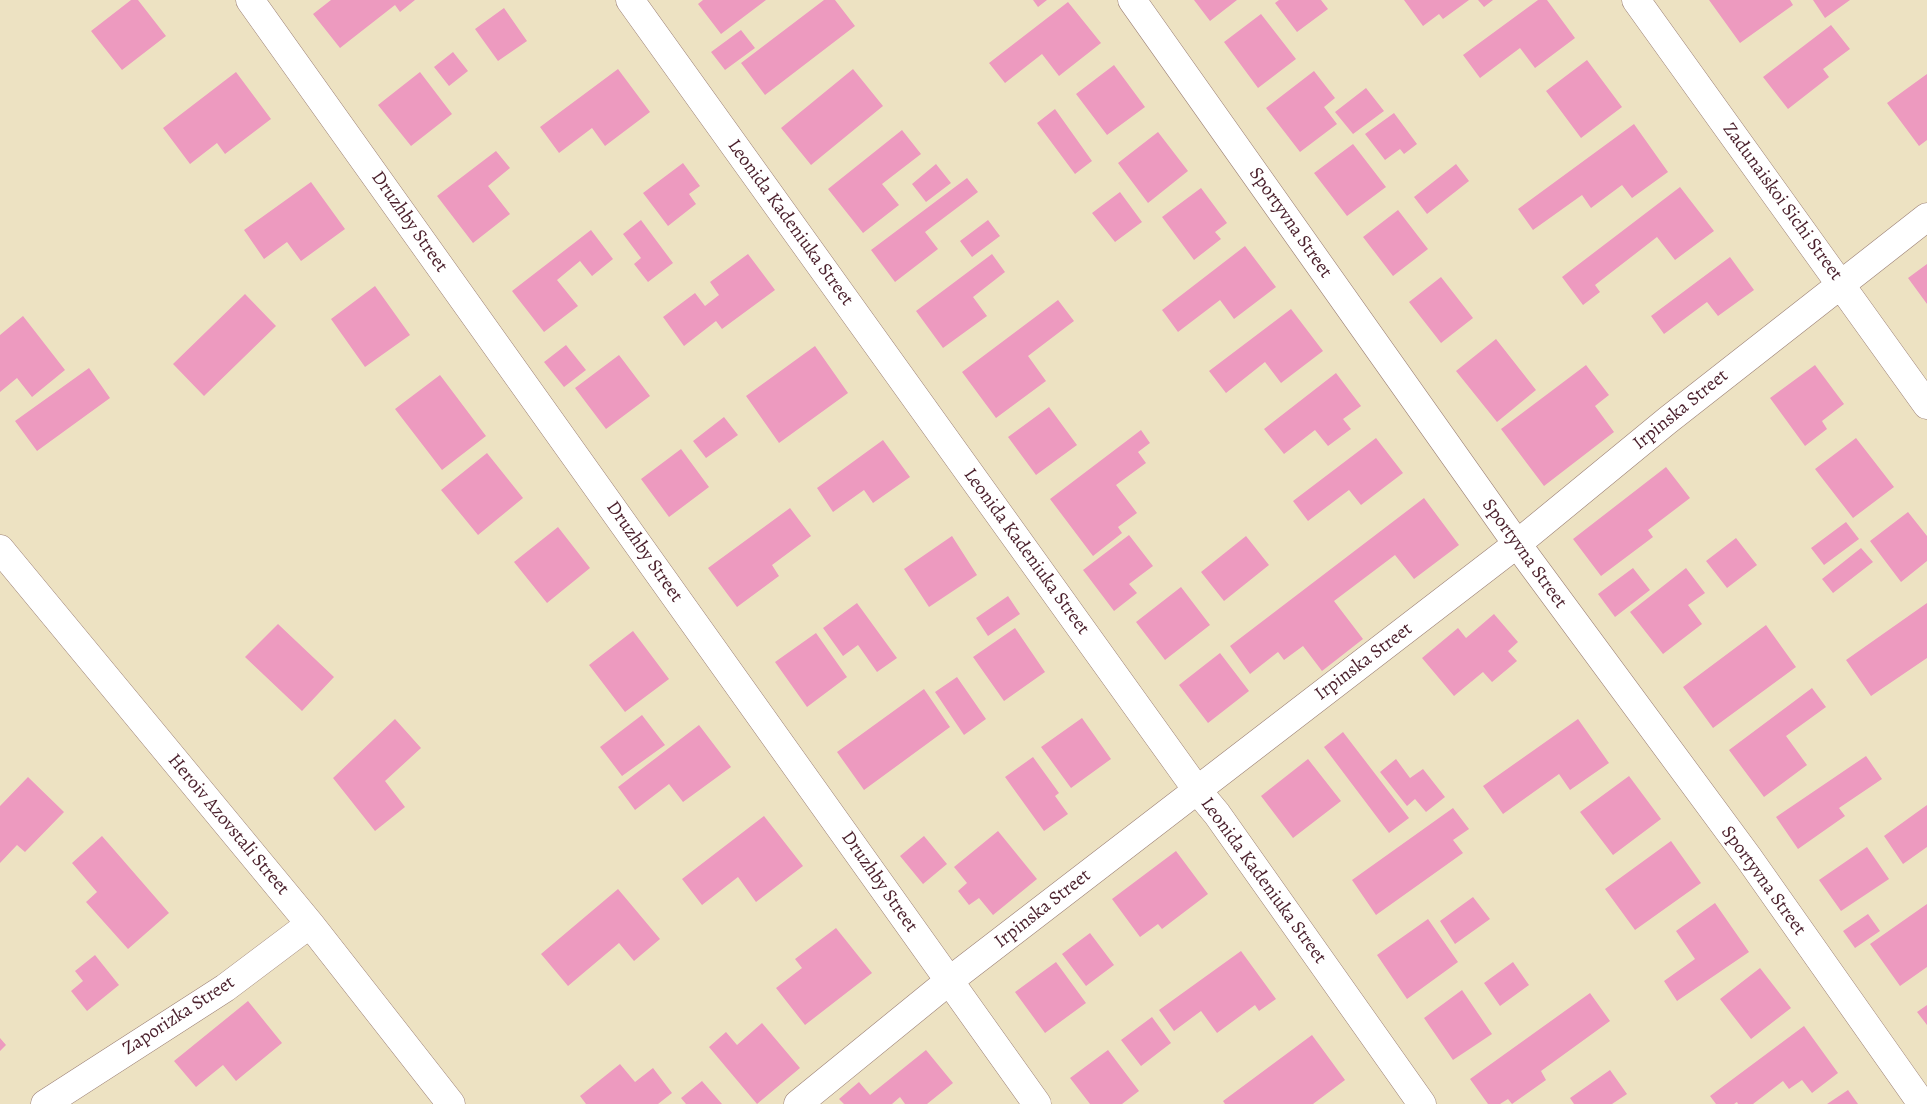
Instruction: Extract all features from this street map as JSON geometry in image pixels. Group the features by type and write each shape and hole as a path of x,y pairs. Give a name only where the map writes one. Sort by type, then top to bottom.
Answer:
{"street":[{"name":"Druzhby Street","path":"250,0 1037,1104"},
{"name":"Leonida Kadeniuka Street","path":"630,0 1197,790 1217,814 1422,1104"},
{"name":"Sportyvna Street","path":"1132,0 1517,544 1748,857 1922,1104"},
{"name":"Zadunaiskoi Sichi Street","path":"1636,0 1927,405"},
{"name":"Irpinska Street","path":"798,1104 950,981 1517,544 1668,420 1927,217"},
{"name":"Heroiv Azovstali Street","path":"0,549 310,924 451,1104"},
{"name":"Zaporizka Street","path":"45,1104 224,988 310,924"}],"building":[{"path":"131,0 138,0 166,36 122,70 91,31"},
{"path":"331,0 415,0 400,12 395,5 340,48 313,14"},
{"path":"703,0 766,0 721,34 698,4"},
{"path":"824,0 835,0 855,26 765,95 741,63"},
{"path":"1033,0 1047,0 1038,7"},
{"path":"1194,0 1237,0 1210,21"},
{"path":"1279,0 1321,0 1328,9 1297,32 1275,3"},
{"path":"1404,0 1469,0 1443,19 1439,14 1423,26"},
{"path":"1478,0 1493,0 1484,7"},
{"path":"1538,0 1547,0 1575,38 1535,68 1520,48 1480,78 1463,55"},
{"path":"1709,0 1790,0 1793,5 1740,43"},
{"path":"1813,0 1850,0 1825,18"},
{"path":"1068,2 1101,43 1059,76 1042,54 1005,83 989,63"},
{"path":"504,8 527,41 498,61 475,29"},
{"path":"1261,14 1296,59 1258,88 1224,42"},
{"path":"1831,25 1850,49 1823,69 1829,77 1788,109 1763,77"},
{"path":"741,30 755,48 725,70 711,52"},
{"path":"453,52 468,71 449,86 434,67"},
{"path":"1587,60 1622,107 1581,138 1546,91"},
{"path":"1114,65 1145,107 1107,135 1076,94"},
{"path":"618,69 650,112 605,146 592,128 559,153 540,127"},
{"path":"853,69 883,106 811,165 781,128"},
{"path":"1314,71 1335,98 1324,107 1337,124 1300,152 1266,108"},
{"path":"236,72 271,119 225,154 217,143 190,164 163,128"},
{"path":"420,72 452,114 411,146 378,105"},
{"path":"1927,74 1927,140 1919,146 1887,103"},
{"path":"1366,88 1384,111 1353,134 1335,112"},
{"path":"1055,109 1092,161 1075,174 1037,123"},
{"path":"1394,113 1417,144 1404,154 1400,149 1385,160 1365,134"},
{"path":"1634,124 1668,172 1632,198 1622,185 1591,208 1582,195 1533,230 1518,209"},
{"path":"902,130 921,154 882,184 899,205 863,233 828,189"},
{"path":"1158,132 1188,171 1148,203 1118,163"},
{"path":"1353,144 1386,187 1347,216 1314,173"},
{"path":"496,151 510,168 488,186 510,214 473,243 437,196"},
{"path":"683,163 700,186 689,194 696,204 668,226 643,193"},
{"path":"936,164 951,183 926,202 912,184"},
{"path":"1456,164 1469,181 1427,214 1414,197"},
{"path":"967,178 978,192 925,232 938,249 895,282 871,250"},
{"path":"311,182 345,229 301,261 287,242 264,259 244,230"},
{"path":"1680,187 1714,231 1675,260 1657,237 1595,285 1600,292 1583,305 1562,277"},
{"path":"1201,188 1227,223 1215,232 1221,239 1194,260 1162,217"},
{"path":"1120,192 1142,222 1115,242 1092,213"},
{"path":"1398,210 1428,249 1393,276 1363,237"},
{"path":"641,220 673,263 648,282 634,264 641,258 623,234"},
{"path":"988,220 1000,236 972,257 960,241"},
{"path":"591,230 613,259 592,276 580,261 557,280 578,306 544,332 512,291"},
{"path":"1245,246 1276,287 1234,319 1220,300 1178,332 1162,310"},
{"path":"748,254 775,290 722,329 716,321 684,346 663,317 695,293 705,306 719,295 710,282"},
{"path":"992,254 1005,272 973,297 987,316 943,348 916,311"},
{"path":"1730,257 1754,290 1718,316 1707,302 1664,334 1651,316"},
{"path":"1927,264 1927,304 1908,278"},
{"path":"1441,277 1473,318 1441,343 1409,302"},
{"path":"375,286 410,335 365,367 331,319"},
{"path":"245,294 276,326 204,396 173,364"},
{"path":"1058,300 1074,321 1028,356 1046,381 996,418 962,372"},
{"path":"1291,309 1323,351 1281,383 1265,362 1226,393 1209,371"},
{"path":"23,316 65,370 32,397 17,378 0,392 0,335"},
{"path":"1496,339 1536,390 1497,422 1456,371"},
{"path":"566,345 586,370 564,387 544,362"},
{"path":"815,346 848,393 779,443 746,396"},
{"path":"619,355 650,396 606,429 575,388"},
{"path":"1586,365 1609,395 1595,406 1614,432 1544,486 1501,429"},
{"path":"1815,365 1844,404 1822,421 1827,429 1805,446 1770,398"},
{"path":"89,368 110,398 37,451 15,421"},
{"path":"1336,373 1361,406 1343,419 1351,429 1328,446 1315,430 1284,454 1264,429"},
{"path":"440,375 486,436 442,470 395,409"},
{"path":"1049,407 1077,445 1036,475 1008,437"},
{"path":"724,417 738,435 706,458 693,441"},
{"path":"1141,430 1150,443 1138,452 1146,463 1116,485 1137,513 1118,527 1122,533 1093,556 1050,499"},
{"path":"1376,438 1403,473 1361,505 1349,490 1308,521 1293,501"},
{"path":"1856,438 1894,487 1853,518 1815,469"},
{"path":"883,440 910,477 873,503 864,490 833,512 817,488"},
{"path":"681,449 709,487 669,517 641,479"},
{"path":"487,453 523,498 478,535 441,490"},
{"path":"1666,467 1690,498 1648,530 1653,537 1601,576 1573,539"},
{"path":"1424,498 1459,545 1414,579 1395,555 1334,601 1363,639 1322,671 1303,646 1284,660 1278,652 1250,674 1230,646"},
{"path":"790,508 811,536 772,565 779,576 737,607 708,568"},
{"path":"1908,512 1927,536 1927,561 1901,582 1870,541"},
{"path":"1846,522 1859,539 1824,565 1811,548"},
{"path":"558,527 590,568 547,603 514,562"},
{"path":"1129,535 1153,566 1129,584 1137,593 1114,611 1083,570"},
{"path":"952,536 977,575 929,607 904,569"},
{"path":"1246,536 1269,565 1224,601 1201,572"},
{"path":"1736,538 1757,565 1727,588 1706,561"},
{"path":"1861,548 1873,562 1833,593 1822,579"},
{"path":"1633,568 1650,590 1615,617 1598,594"},
{"path":"1686,568 1705,593 1688,605 1702,624 1663,654 1630,612"},
{"path":"1181,587 1210,625 1165,660 1136,622"},
{"path":"1008,596 1020,614 988,636 976,618"},
{"path":"857,603 897,658 877,672 858,645 843,656 823,628"},
{"path":"1927,603 1927,658 1871,696 1846,660"},
{"path":"1494,614 1518,642 1508,651 1517,661 1492,682 1483,672 1454,696 1422,658 1458,628 1466,638"},
{"path":"278,624 334,677 302,711 245,657"},
{"path":"1766,625 1796,667 1713,728 1683,687"},
{"path":"1015,628 1045,672 1004,701 973,657"},
{"path":"633,631 669,679 625,712 589,665"},
{"path":"816,633 847,677 807,707 775,662"},
{"path":"1220,653 1249,691 1208,723 1179,685"},
{"path":"957,677 986,719 964,735 935,692"},
{"path":"1812,688 1826,707 1786,736 1807,765 1764,797 1729,750"},
{"path":"924,689 950,727 864,790 837,752"},
{"path":"642,715 665,745 622,776 600,747"},
{"path":"1082,718 1111,759 1071,788 1041,747"},
{"path":"395,719 421,748 385,781 405,807 375,831 333,778"},
{"path":"1578,719 1609,763 1570,790 1559,774 1503,814 1483,786"},
{"path":"699,725 731,767 683,802 669,784 635,810 618,787"},
{"path":"1343,732 1409,818 1389,833 1324,747"},
{"path":"1866,756 1882,779 1839,808 1845,816 1798,849 1776,817"},
{"path":"1033,757 1059,793 1055,796 1068,814 1044,831 1005,777"},
{"path":"1308,759 1341,801 1293,838 1261,796"},
{"path":"1396,759 1410,778 1423,769 1445,797 1426,812 1415,799 1407,806 1380,772"},
{"path":"1629,776 1661,819 1613,855 1580,812"},
{"path":"28,777 64,812 25,852 17,845 0,863 0,806"},
{"path":"1927,805 1927,847 1903,864 1884,836"},
{"path":"1453,808 1469,829 1453,840 1463,853 1376,915 1352,880"},
{"path":"764,816 803,866 756,902 738,877 702,905 682,879"},
{"path":"998,831 1037,879 993,915 979,898 969,905 958,891 967,883 954,867"},
{"path":"102,836 169,913 128,949 86,902 97,892 72,863"},
{"path":"924,836 947,864 923,884 900,856"},
{"path":"1671,841 1701,883 1635,930 1605,889"},
{"path":"1867,847 1889,879 1841,911 1819,880"},
{"path":"1176,851 1208,894 1162,929 1158,924 1140,937 1112,899"},
{"path":"618,889 660,939 634,961 619,943 568,986 541,954"},
{"path":"1473,897 1490,919 1455,944 1440,921"},
{"path":"1715,903 1749,952 1677,1001 1664,981 1695,959 1676,931"},
{"path":"1927,904 1927,967 1900,986 1870,944"},
{"path":"1868,914 1880,931 1855,948 1843,931"},
{"path":"1428,919 1458,962 1407,999 1377,955"},
{"path":"836,928 872,973 805,1025 776,988 802,968 795,959"},
{"path":"1090,933 1114,965 1086,986 1062,954"},
{"path":"1241,951 1276,999 1259,1011 1255,1005 1217,1033 1201,1011 1174,1031 1159,1010"},
{"path":"95,955 119,985 87,1011 71,991 83,981 75,971"},
{"path":"1056,962 1086,1003 1045,1033 1015,992"},
{"path":"1513,962 1529,985 1500,1006 1484,983"},
{"path":"1760,968 1791,1008 1751,1039 1720,999"},
{"path":"1462,990 1492,1034 1453,1060 1424,1018"},
{"path":"1590,993 1610,1021 1541,1071 1546,1080 1512,1104 1508,1099 1500,1104 1488,1104 1470,1079"},
{"path":"248,1001 282,1043 236,1081 223,1065 196,1087 174,1061"},
{"path":"1927,1005 1927,1025 1917,1012"},
{"path":"1152,1017 1171,1043 1141,1066 1121,1040"},
{"path":"762,1023 800,1068 757,1104 709,1047 726,1032 737,1045"},
{"path":"1804,1026 1838,1073 1812,1093 1802,1080 1789,1089 1783,1081 1753,1104 1738,1104 1737,1102 1734,1104 1716,1104 1710,1096"},
{"path":"1312,1035 1345,1080 1313,1104 1225,1104 1223,1101"},
{"path":"0,1038 6,1045 0,1051"},
{"path":"926,1050 953,1083 927,1104 905,1104 900,1097 892,1104 844,1104 839,1099 859,1082 870,1095"},
{"path":"1108,1050 1139,1091 1122,1104 1090,1104 1070,1078"},
{"path":"620,1064 635,1082 653,1068 672,1093 658,1104 586,1104 580,1096"},
{"path":"1610,1070 1627,1094 1612,1104 1574,1104 1570,1098"},
{"path":"702,1081 722,1104 686,1104 681,1098"},
{"path":"1848,1090 1858,1104 1827,1104"}]}
